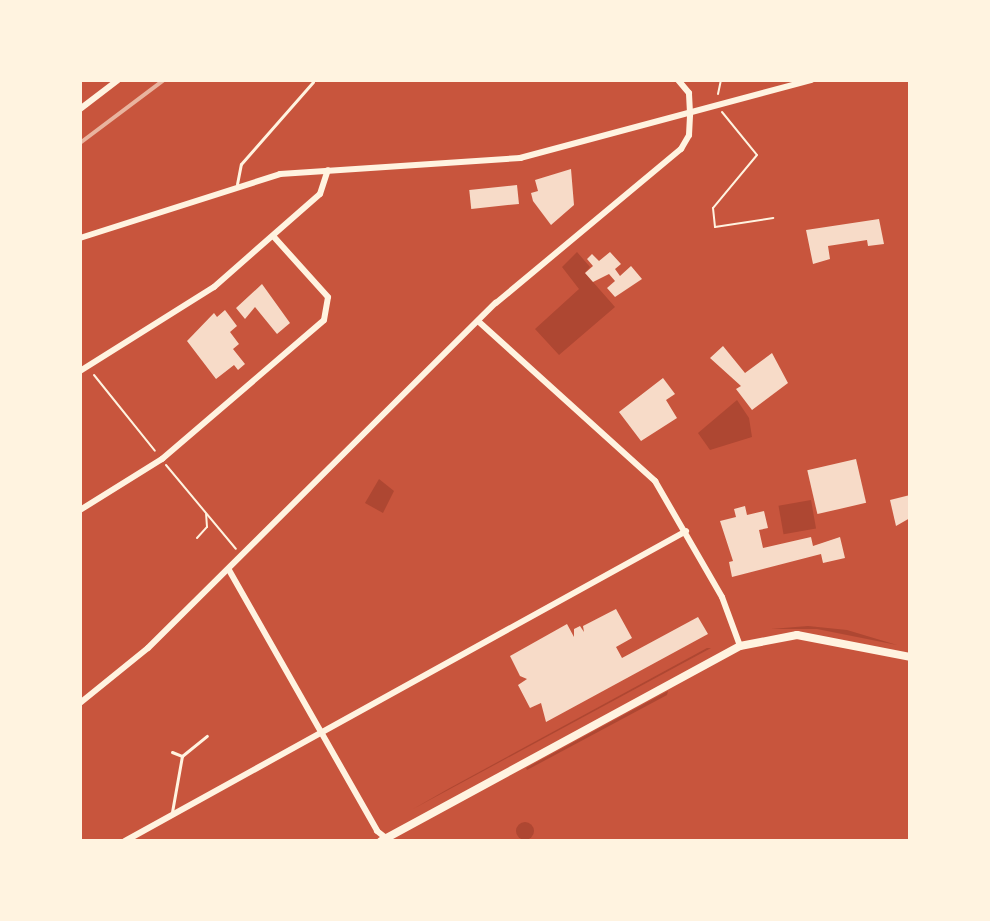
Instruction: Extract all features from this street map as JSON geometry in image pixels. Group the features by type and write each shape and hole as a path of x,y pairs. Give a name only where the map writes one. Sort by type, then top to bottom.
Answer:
{"main road":[{"path":"385,840 740,646 797,635 910,657"}],"street":[{"path":"80,109 118,80"},
{"path":"80,703 148,648 478,321 681,149 689,135 690,113 689,93 678,80"},
{"path":"80,238 237,184 280,174 520,158 812,80"},
{"path":"80,371 214,287 320,194 328,170"},
{"path":"80,510 162,459 324,320 328,297 273,236"},
{"path":"478,321 636,460 672,504 722,597 740,646"},
{"path":"125,841 686,531"},
{"path":"229,570 385,840"}],"lane":[{"path":"237,184 241,164 313,82"},
{"path":"172,815 182,756 207,736"},
{"path":"172,752 182,756"}],"path":[{"path":"721,80 720,105 732,130 757,149 757,155 713,208 711,218 721,228 773,218"},
{"path":"197,538 207,527 207,514"}],"shaded area":[{"path":"577,252 590,267 585,273 615,307 559,355 535,329 579,289 562,267"},
{"path":"737,400 749,418 752,437 710,450 698,433"},
{"path":"379,479 394,491 383,513 365,503"},
{"path":"811,500 816,529 784,534 779,506"},
{"path":"808,626 847,630 897,645 817,629 771,629"},
{"path":"711,648 413,809 448,789"},
{"path":"668,691 667,695 527,770 526,768"},
{"path":"525,822 534,831 525,840 516,831"}],"building":[{"path":"571,169 574,205 551,225 533,201 531,193 538,191 535,180"},
{"path":"517,185 519,204 471,209 469,190"},
{"path":"879,219 884,244 868,246 867,240 828,246 830,259 813,264 806,230"},
{"path":"610,252 621,264 615,269 620,276 631,266 642,279 615,297 607,288 615,281 609,274 593,282 585,273 593,266 587,259 592,254 599,261"},
{"path":"262,284 290,323 277,334 255,307 245,319 236,308"},
{"path":"225,310 237,326 230,332 239,344 233,349 245,364 238,370 234,365 216,379 187,341 214,313 217,317"},
{"path":"723,346 745,373 772,353 788,383 752,410 736,389 741,386 710,358"},
{"path":"663,378 675,394 666,400 677,418 641,441 619,412"},
{"path":"856,459 866,503 817,514 807,470"},
{"path":"910,495 910,518 896,526 890,500"},
{"path":"745,506 747,515 764,511 768,528 759,530 763,548 811,537 813,546 840,537 845,558 823,563 821,554 732,577 729,562 733,561 720,521 736,517 734,509"},
{"path":"616,609 632,638 616,647 622,658 698,617 708,634 546,722 541,703 530,708 518,685 527,679 520,676 510,656 567,624 574,637 574,629 580,626 584,632 583,626"}],"railway":[{"path":"80,143 164,80"}]}
